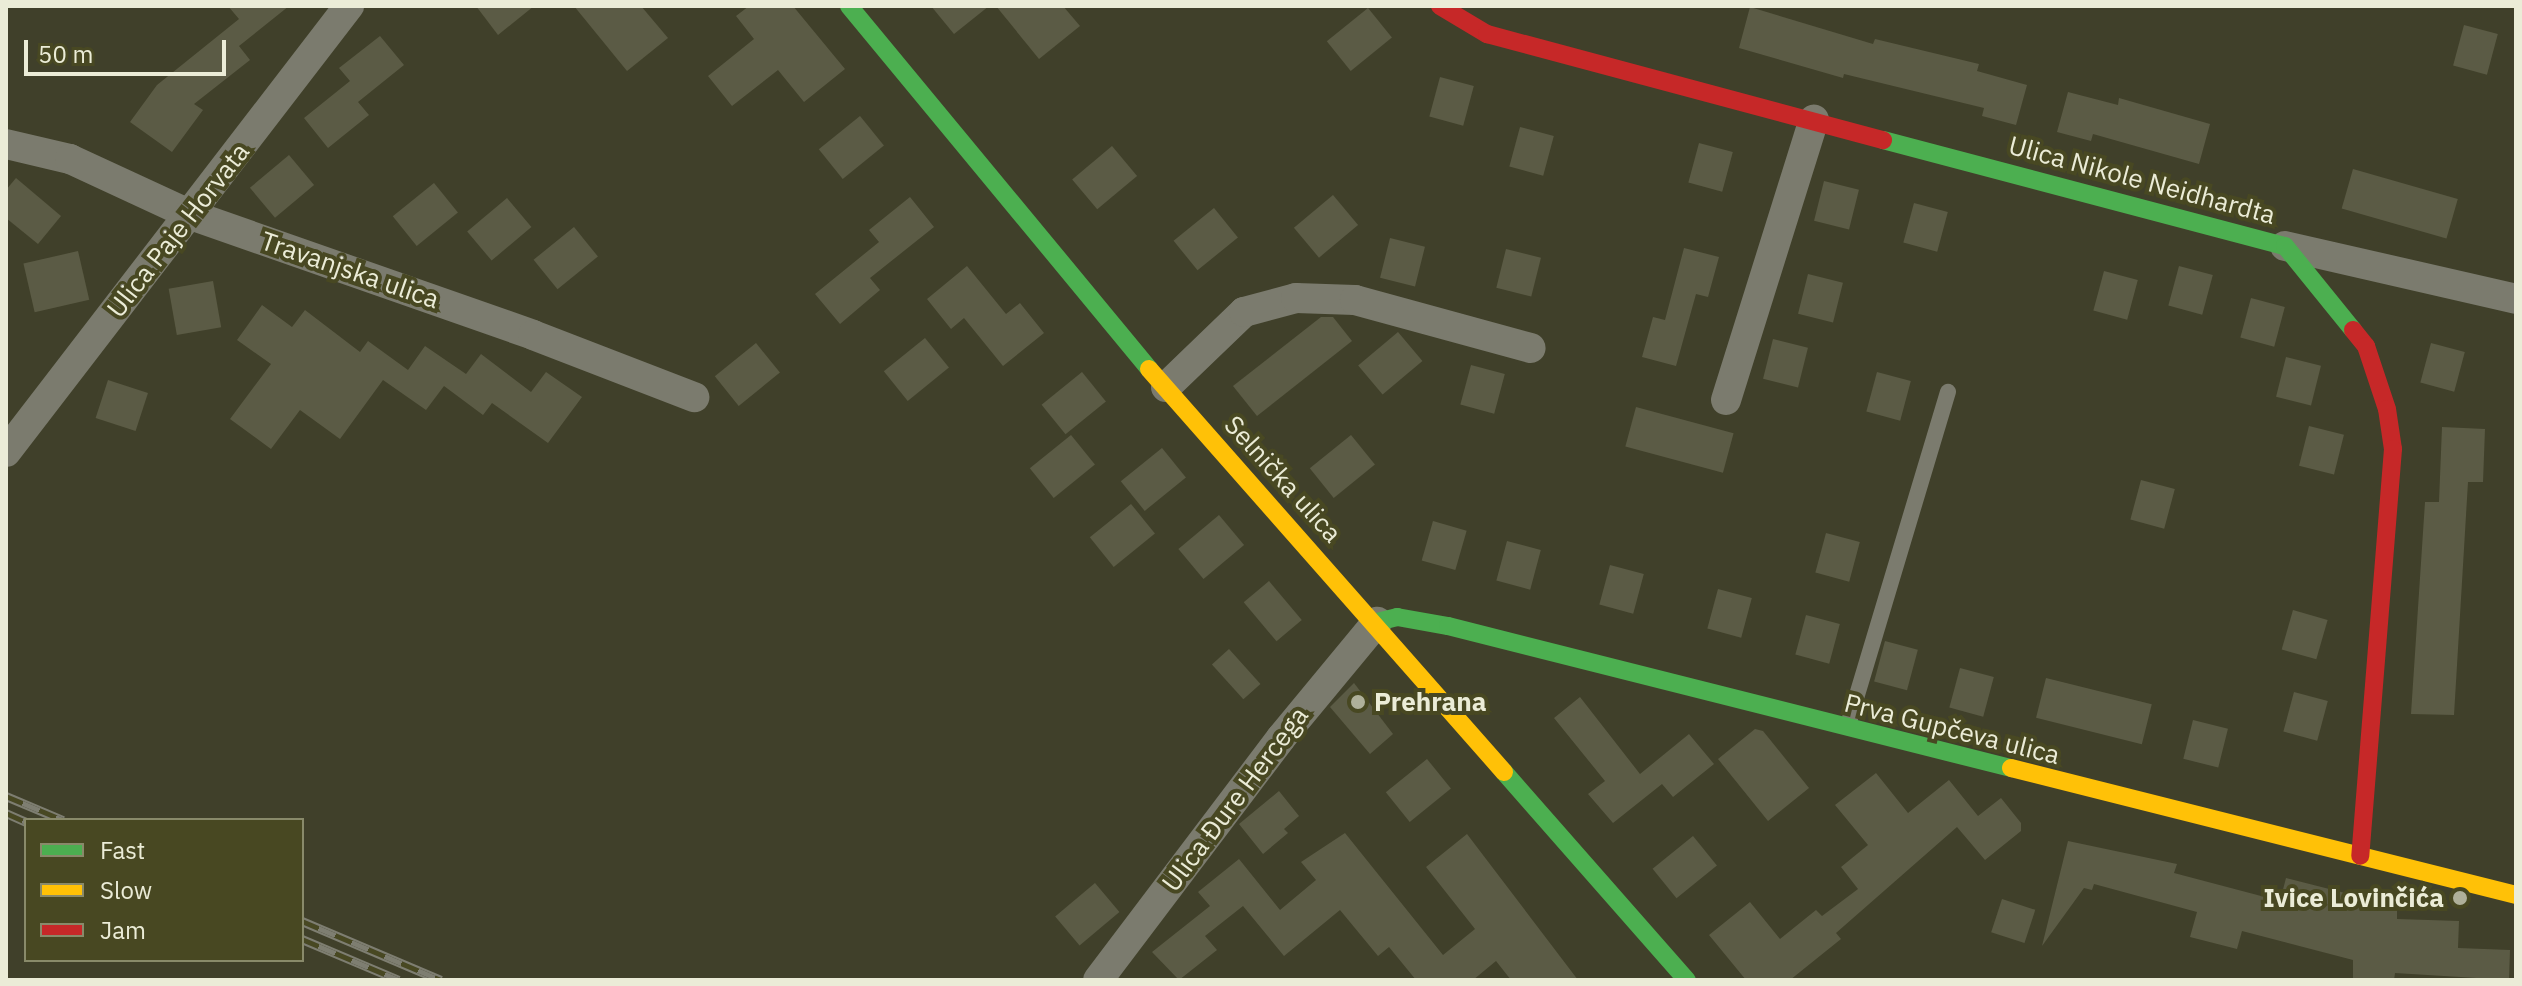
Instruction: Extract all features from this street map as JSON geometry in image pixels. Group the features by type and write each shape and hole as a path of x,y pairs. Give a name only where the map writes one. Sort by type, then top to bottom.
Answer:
{"street":[{"name":"Ulica Paje Horvata","path":"6,452 349,6"},
{"name":"Selnička ulica","path":"849,6 1017,216 1377,622 1687,980"},
{"name":"Ulica Nikole Neidhardta","path":"1440,6 1487,34 2285,246 2366,346 2387,409 2393,449 2360,856"},
{"path":"1726,400 1814,119"},
{"name":"Travanjska ulica","path":"6,144 70,159 191,215 533,335 694,397"},
{"path":"2285,246 2516,299"},
{"path":"1166,387 1244,312 1296,298 1355,300 1531,348"},
{"name":"Prva Gupčeva ulica","path":"1377,622 1397,617 1448,626 1846,730 2516,895"},
{"name":"Ulica Đure Hercega","path":"1098,980 1281,738 1377,622"}],"lane":[{"path":"1846,730 1948,392"}],"building":[{"path":"228,6 289,6 239,46 250,60 194,104 203,110 172,152 130,122 157,85 239,19"},
{"path":"476,6 534,6 498,35"},
{"path":"574,6 641,6 668,38 627,71"},
{"path":"749,6 793,6 845,69 804,102 778,70 732,106 708,76 754,39 736,16"},
{"path":"931,6 989,6 954,34"},
{"path":"996,6 1063,6 1080,26 1039,59"},
{"path":"1750,7 1873,44 1875,39 1979,64 1977,71 2027,85 2016,125 1982,116 1984,108 1844,74 1843,78 1739,48"},
{"path":"1368,8 1392,38 1351,71 1327,41"},
{"path":"2464,25 2498,34 2487,75 2453,66"},
{"path":"380,36 404,65 358,102 369,115 328,148 304,118 350,81 339,68"},
{"path":"1440,77 1474,86 1463,126 1429,117"},
{"path":"2068,92 2118,105 2119,98 2210,124 2199,164 2093,134 2091,141 2057,132"},
{"path":"860,116 884,146 843,179 819,149"},
{"path":"1520,127 1554,136 1543,176 1509,167"},
{"path":"1699,143 1733,152 1722,192 1688,183"},
{"path":"1112,146 1137,176 1097,209 1072,179"},
{"path":"289,155 314,185 275,218 250,188"},
{"path":"2353,169 2458,199 2446,238 2342,208"},
{"path":"16,178 61,216 38,244 6,218 6,190"},
{"path":"1824,181 1859,190 1849,229 1814,221"},
{"path":"434,183 458,213 417,246 393,216"},
{"path":"1333,195 1358,225 1319,258 1294,228"},
{"path":"910,197 934,227 870,278 880,290 840,324 815,294 879,242 869,230"},
{"path":"507,198 531,227 492,261 467,231"},
{"path":"1914,203 1948,212 1937,252 1903,243"},
{"path":"1214,208 1238,238 1198,270 1174,241"},
{"path":"574,227 598,257 558,289 534,260"},
{"path":"1390,238 1425,247 1415,286 1380,278"},
{"path":"1684,248 1719,257 1708,297 1696,294 1676,366 1642,357 1653,317 1665,320"},
{"path":"1506,249 1541,258 1531,297 1496,288"},
{"path":"78,251 89,300 35,312 23,264"},
{"path":"967,266 1006,314 1020,303 1044,333 1003,366 964,318 951,329 927,299"},
{"path":"2179,266 2213,275 2202,315 2168,306"},
{"path":"2104,271 2138,280 2127,320 2093,311"},
{"path":"1808,274 1843,283 1833,322 1798,314"},
{"path":"213,281 221,327 177,335 169,289"},
{"path":"2251,298 2285,307 2274,347 2240,338"},
{"path":"262,305 292,327 305,310 360,352 368,341 408,370 425,346 466,374 481,354 531,392 546,372 582,397 548,443 492,403 483,415 444,386 426,410 383,380 340,439 300,410 271,449 230,419 271,364 237,340"},
{"path":"1321,317 1333,317 1352,341 1257,416 1233,386"},
{"path":"1398,332 1422,361 1383,395 1358,365"},
{"path":"925,338 949,368 908,401 884,371"},
{"path":"1773,339 1808,348 1798,387 1763,379"},
{"path":"756,343 780,373 739,406 715,376"},
{"path":"2431,343 2465,352 2454,392 2420,383"},
{"path":"2286,357 2321,366 2311,405 2276,397"},
{"path":"1471,365 1505,374 1494,414 1460,405"},
{"path":"1082,372 1106,402 1066,434 1042,405"},
{"path":"1877,372 1911,381 1900,421 1866,412"},
{"path":"108,380 148,393 136,431 96,418"},
{"path":"1636,407 1734,433 1723,473 1625,447"},
{"path":"2309,426 2344,435 2334,474 2299,466"},
{"path":"2442,427 2485,429 2483,482 2468,482 2454,715 2411,714 2425,502 2439,502"},
{"path":"1071,435 1095,465 1054,498 1030,468"},
{"path":"1351,435 1375,465 1334,498 1310,468"},
{"path":"1162,448 1186,478 1145,511 1121,481"},
{"path":"2141,480 2175,489 2164,529 2130,520"},
{"path":"1131,504 1155,534 1114,567 1090,537"},
{"path":"1219,515 1244,545 1203,579 1178,549"},
{"path":"1433,521 1467,531 1455,570 1422,560"},
{"path":"1826,533 1860,542 1849,582 1815,573"},
{"path":"1507,541 1541,550 1530,590 1496,581"},
{"path":"1610,565 1644,574 1633,614 1599,605"},
{"path":"1269,581 1302,620 1277,641 1244,602"},
{"path":"1718,589 1752,598 1741,638 1707,629"},
{"path":"2293,610 2328,620 2316,659 2282,649"},
{"path":"1806,615 1840,624 1829,664 1795,655"},
{"path":"1885,641 1918,650 1907,690 1874,682"},
{"path":"1229,649 1260,684 1243,699 1212,664"},
{"path":"1960,668 1994,677 1983,717 1949,708"},
{"path":"2046,678 2152,704 2142,744 2036,718"},
{"path":"1354,683 1393,734 1370,754 1330,707"},
{"path":"2294,692 2328,701 2317,741 2283,732"},
{"path":"1580,697 1640,774 1689,734 1714,764 1673,797 1662,784 1613,823 1588,794 1605,781 1554,718"},
{"path":"2193,720 2228,729 2218,768 2183,759"},
{"path":"1755,729 1763,731 1809,788 1768,821 1718,759"},
{"path":"1427,759 1451,789 1410,822 1386,792"},
{"path":"1876,773 1908,813 1949,780 1978,816 2001,798 2021,823 2021,831 1985,860 1957,827 1836,933 1841,939 1790,980 1746,980 1709,935 1750,902 1780,939 1816,910 1822,916 1858,889 1841,867 1868,845 1835,805"},
{"path":"1279,791 1299,816 1284,829 1288,833 1263,854 1239,824"},
{"path":"1345,833 1443,955 1475,929 1426,867 1467,834 1578,980 1511,980 1496,961 1473,980 1416,980 1389,947 1378,956 1340,910 1284,956 1243,906 1205,936 1217,950 1179,980 1152,952 1210,906 1198,892 1239,859 1280,910 1316,880 1301,862"},
{"path":"1693,836 1717,866 1677,898 1653,869"},
{"path":"2068,841 2177,864 2174,873 2280,901 2286,878 2345,893 2341,906 2397,908 2397,919 2459,921 2458,948 2510,950 2509,980 2395,973 2394,980 2353,978 2353,960 2242,931 2237,949 2190,937 2197,912 2094,884 2092,890 2084,888 2042,946"},
{"path":"1095,883 1119,912 1080,946 1055,916"},
{"path":"2002,899 2035,910 2024,943 1991,932"}],"railway":[{"path":"6,796 58,818"},
{"path":"6,813 24,821"},
{"path":"304,922 441,980"},
{"path":"304,940 399,980"}],"traffic: fast":[{"path":"849,6 1149,369"},
{"path":"1883,140 2285,246 2353,330"},
{"path":"1377,622 1397,617 1448,626 2011,768"},
{"path":"1504,772 1687,980"}],"traffic: slow":[{"path":"1149,369 1504,772"},
{"path":"2011,768 2516,895"}],"traffic: jam":[{"path":"1440,6 1487,34 1883,140"},
{"path":"2353,330 2366,346 2387,409 2393,449 2360,856"}],"place":[{"name":"Prehrana","path":"1358,702"},
{"name":"Ivice Lovinčića","path":"2460,898"}]}
